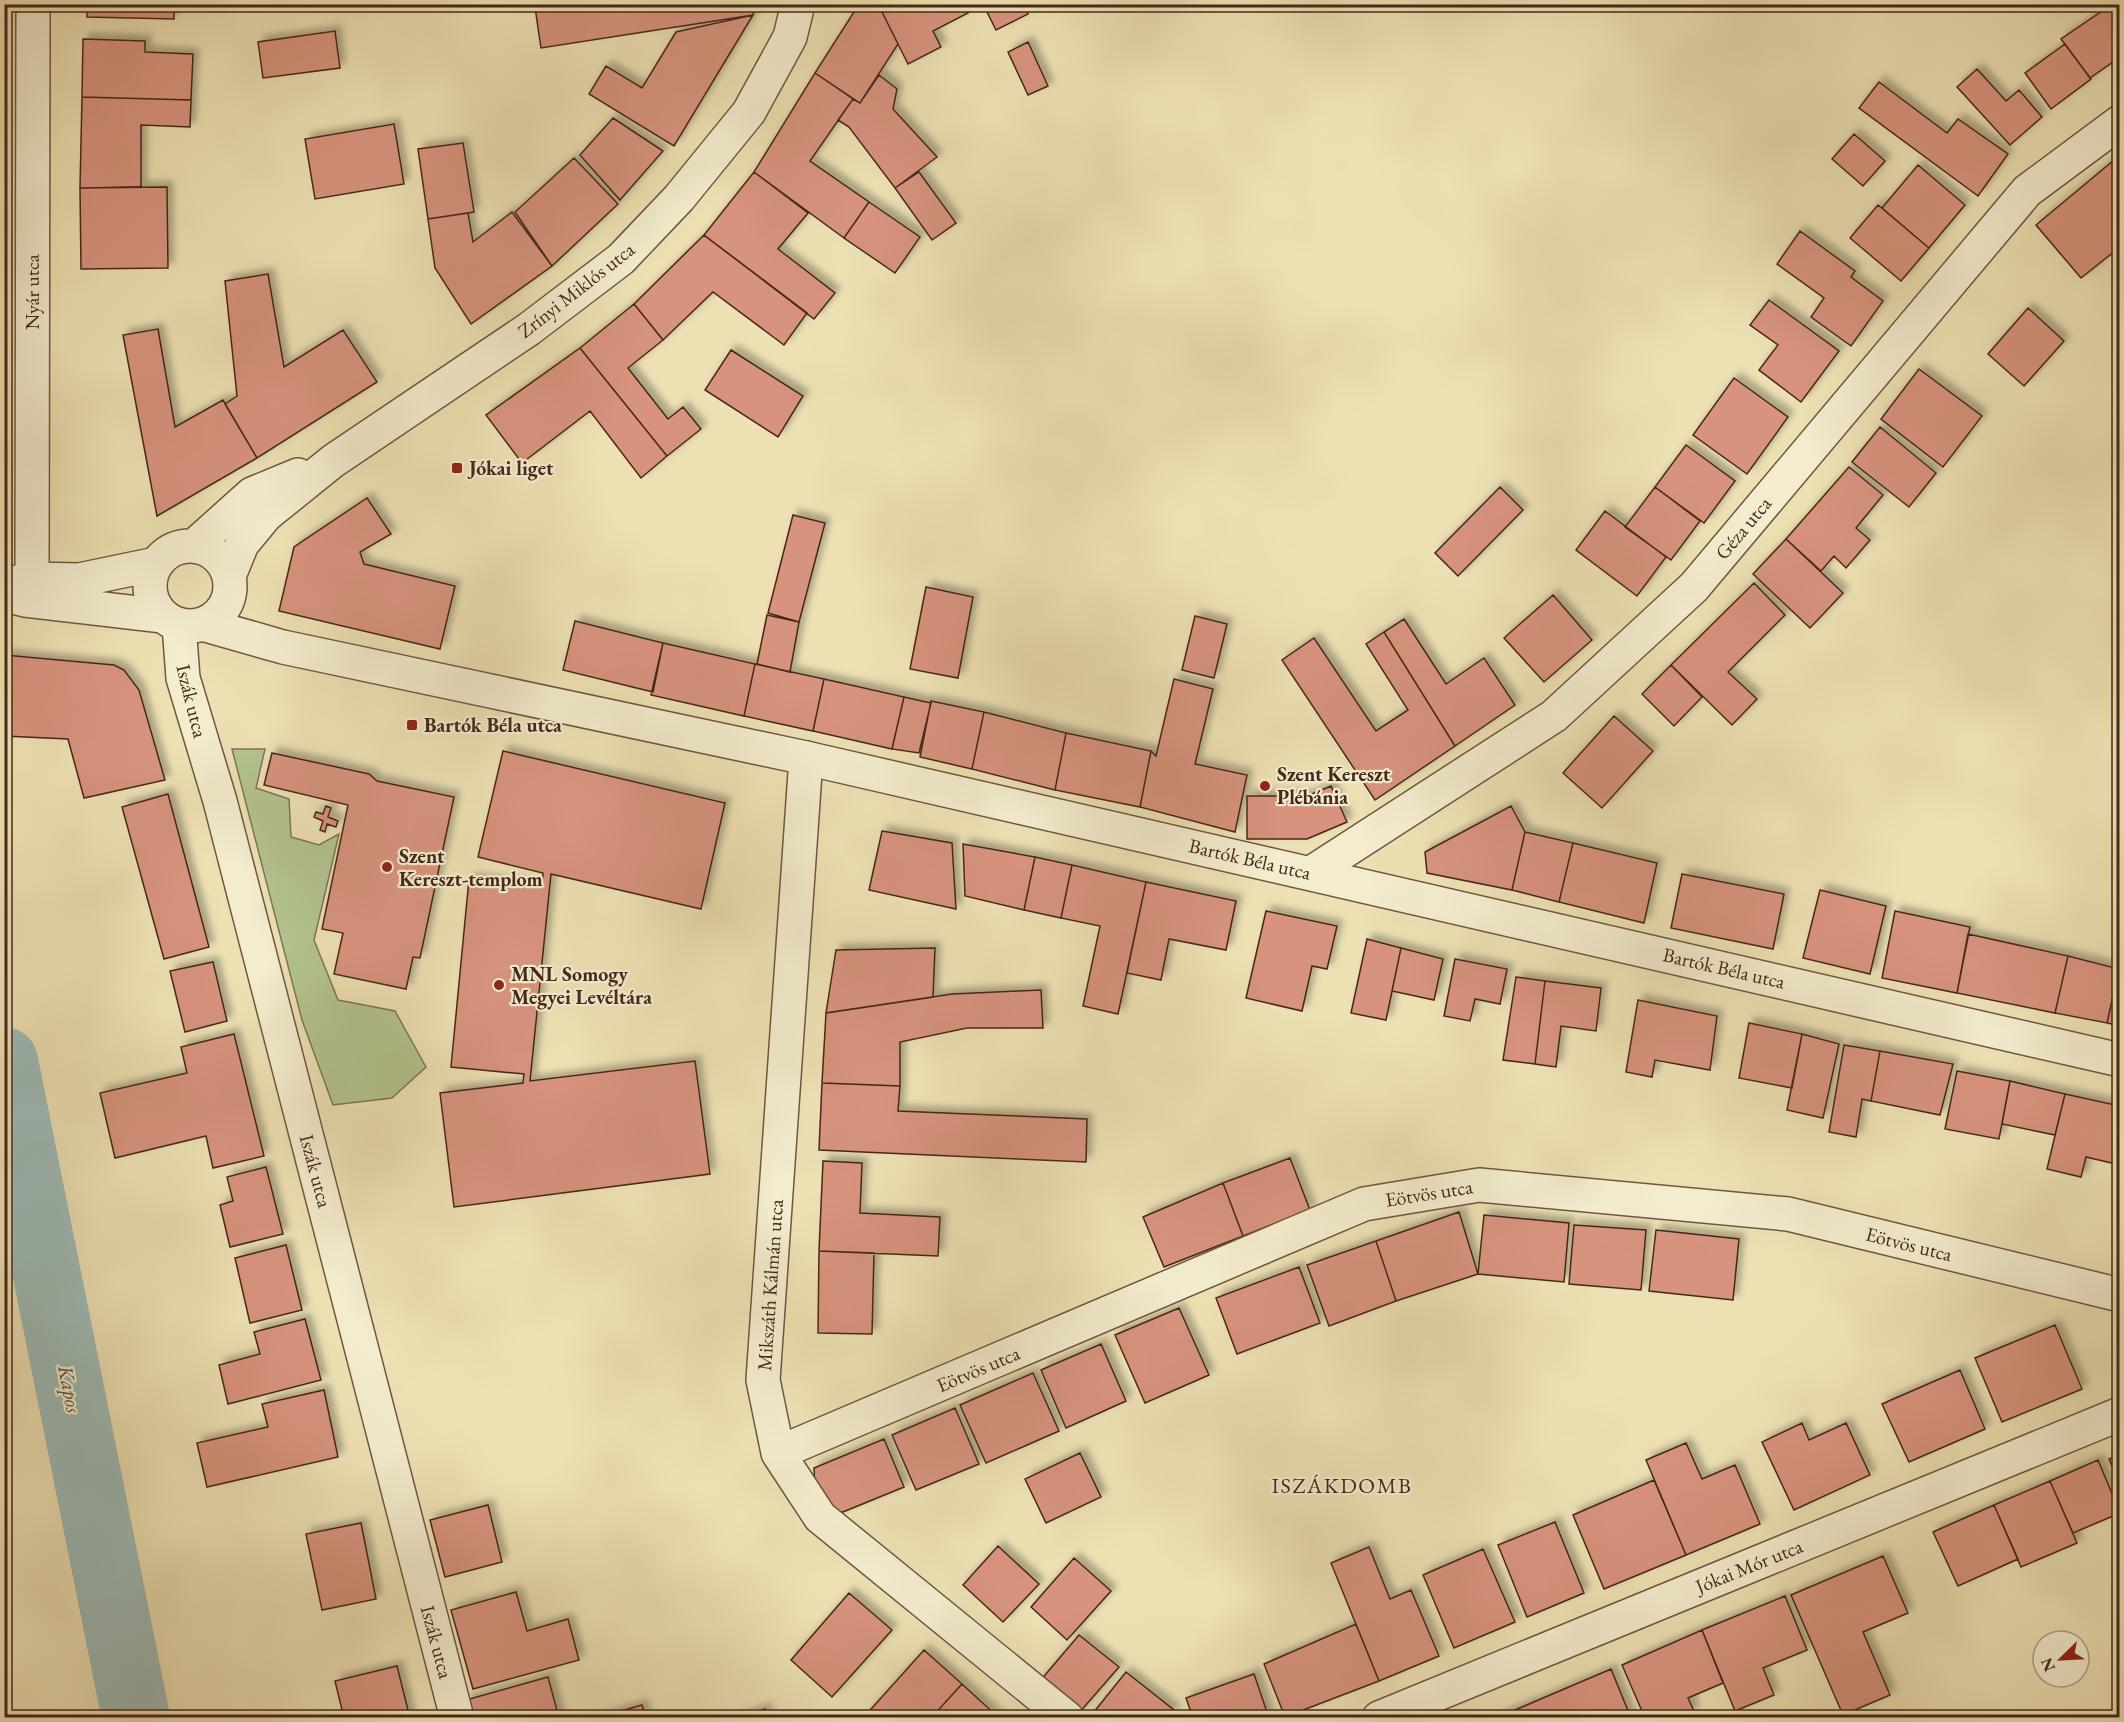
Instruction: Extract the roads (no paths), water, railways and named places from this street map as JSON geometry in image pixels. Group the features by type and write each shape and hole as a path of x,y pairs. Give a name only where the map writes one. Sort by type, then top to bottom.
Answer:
{"street":[{"name":"Nyár utca","path":"14,586 33,4"},
{"name":"Zrínyi Miklós utca","path":"333,460 529,329 621,259 679,198 749,112 790,37 798,4"},
{"name":"Géza utca","path":"1311,873 1554,716 1685,595 2027,191 2120,122"},
{"path":"194,546 252,494 333,460"},
{"path":"199,609 242,544 266,515 333,460"},
{"path":"194,546 209,551 221,561 199,609 152,601 149,582 156,564 166,553 180,547 194,546"},
{"path":"14,586 79,580 156,564"},
{"name":"Bartók Béla utca","path":"14,586 25,600 199,609 283,647 806,758 2120,1060"},
{"name":"Iszák utca","path":"199,609 183,678 220,801 457,1718"},
{"name":"Mikszáth Kálmán utca","path":"806,758 764,1380 778,1454 820,1517 1067,1718"},
{"name":"Eötvös utca","path":"778,1454 1364,1204 1479,1185 1788,1214 2120,1295"},
{"name":"Jókai Mór utca","path":"1379,1718 2120,1414"}],"waterway":[{"name":"Kapos","path":"4,1061 136,1718"}],"place":[{"name":"Jókai liget","path":"457,468"},
{"name":"Bartók Béla utca","path":"412,725"},
{"name":"Szent Kereszt Plébánia","path":"1265,786"},
{"name":"Szent Kereszt-templom","path":"387,867"},
{"name":"MNL Somogy Megyei Levéltára","path":"499,985"}],"district":[{"name":"ISZÁKDOMB","path":"1342,1485"}]}
